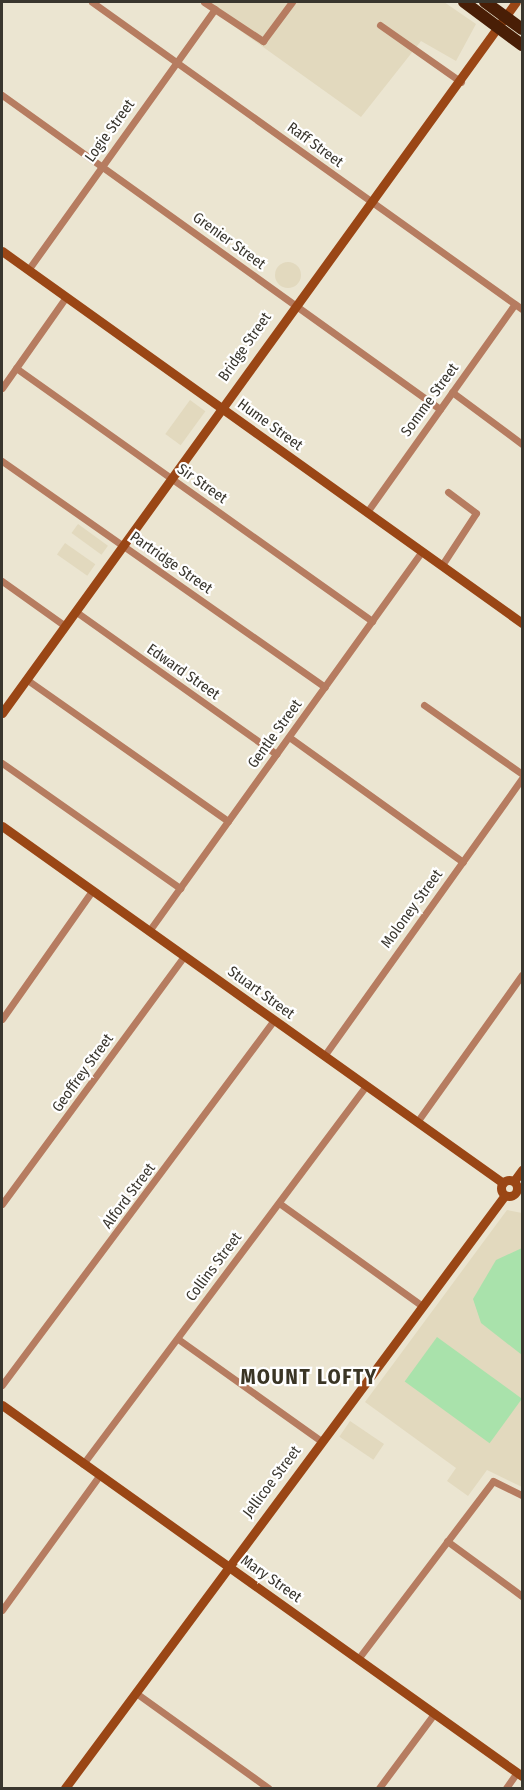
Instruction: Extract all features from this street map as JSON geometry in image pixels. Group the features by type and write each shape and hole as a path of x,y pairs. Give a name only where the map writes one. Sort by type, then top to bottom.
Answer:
{"highway":[{"path":"464,2 522,45"},
{"path":"485,2 522,29"}],"street":[{"name":"Raff Street","path":"92,2 522,309"},
{"path":"204,2 263,41 292,2"},
{"name":"Bridge Street","path":"2,714 369,200 460,82 516,2"},
{"name":"Logie Street","path":"28,270 215,9"},
{"path":"380,25 460,82"},
{"name":"Grenier Street","path":"2,94 440,409"},
{"name":"Hume Street","path":"2,250 522,622"},
{"path":"2,388 66,297"},
{"name":"Somme Street","path":"367,512 516,304"},
{"name":"Sir Street","path":"16,368 372,621"},
{"path":"452,392 522,444"},
{"name":"Partridge Street","path":"2,461 325,687"},
{"path":"442,565 476,517 448,492"},
{"name":"Gentle Street","path":"149,931 422,551"},
{"path":"2,580 64,625"},
{"name":"Edward Street","path":"75,611 276,754"},
{"path":"26,679 228,821"},
{"path":"424,705 522,776"},
{"path":"289,737 463,862"},
{"path":"2,763 180,888"},
{"name":"Moloney Street","path":"324,1056 522,776"},
{"name":"Stuart Street","path":"2,826 503,1183"},
{"path":"2,1019 92,891"},
{"name":"Geoffrey Street","path":"2,1204 184,956"},
{"path":"417,1122 522,975"},
{"name":"Alford Street","path":"2,1385 274,1020"},
{"name":"Collins Street","path":"83,1464 366,1086"},
{"path":"514,1181 519,1195 505,1195 503,1183 514,1181 522,1170"},
{"name":"Jellicoe Street","path":"65,1788 227,1566 505,1195"},
{"path":"279,1203 421,1305"},
{"path":"178,1339 321,1441"},
{"name":"Mary Street","path":"2,1405 520,1774"},
{"path":"2,1610 99,1476"},
{"path":"358,1659 493,1480 500,1479 522,1495"},
{"path":"447,1541 522,1596"},
{"path":"136,1693 268,1788"},
{"path":"380,1788 434,1714"},
{"path":"506,1788 520,1774"}],"shaded area":[{"path":"200,2 444,2 476,24 456,61 421,41 361,117"},
{"path":"288,262 298,265 301,275 298,285 288,288 278,285 275,275 278,265"},
{"path":"190,400 205,411 181,445 165,434"},
{"path":"78,524 108,546 101,555 72,533"},
{"path":"65,543 95,564 87,576 57,554"},
{"path":"507,1210 522,1213 522,1487 487,1470 468,1496 447,1481 456,1468 365,1402"},
{"path":"350,1421 384,1444 373,1460 339,1437"}],"green space":[{"path":"522,1248 522,1355 481,1323 473,1299 496,1260"},
{"path":"437,1337 522,1399 490,1443 405,1381"}],"district":[{"name":"MOUNT LOFTY","path":"309,1377"}]}
